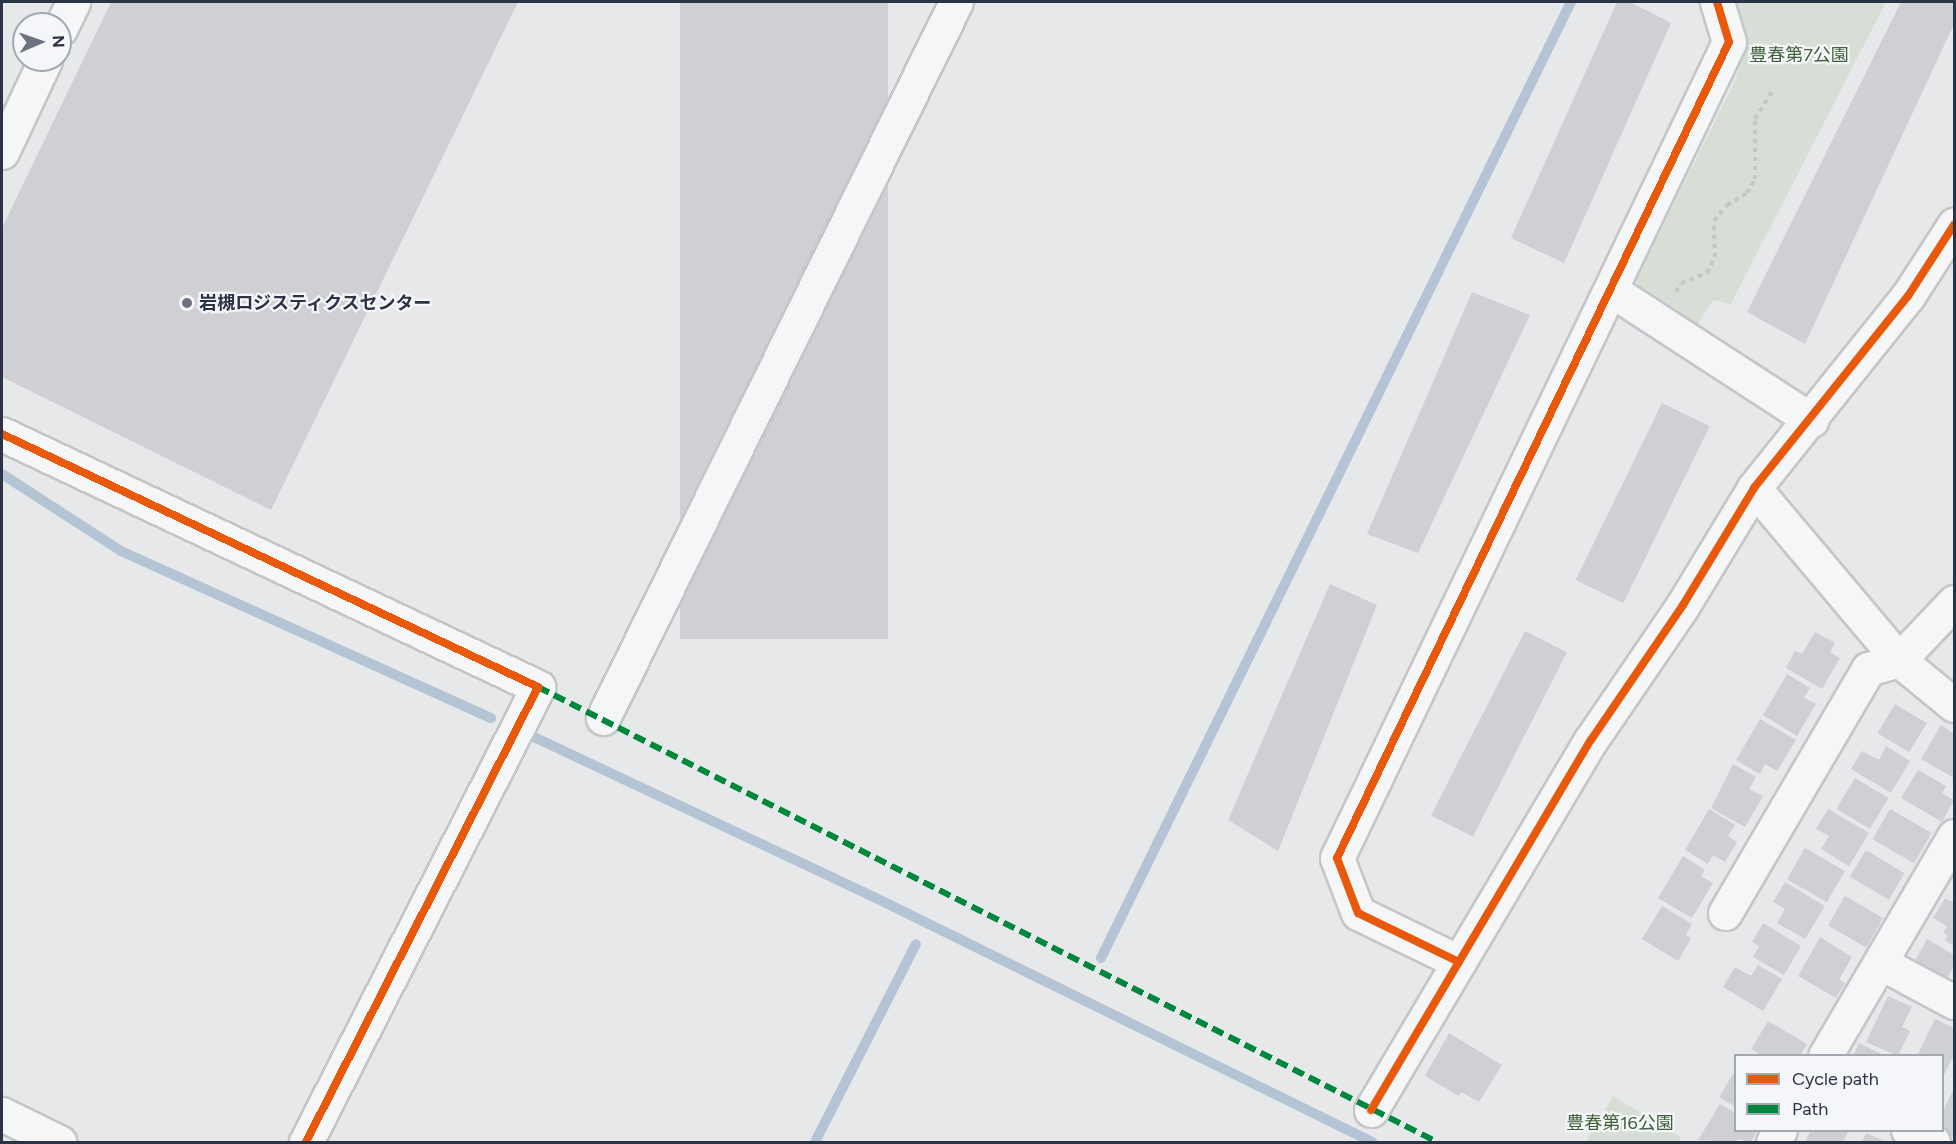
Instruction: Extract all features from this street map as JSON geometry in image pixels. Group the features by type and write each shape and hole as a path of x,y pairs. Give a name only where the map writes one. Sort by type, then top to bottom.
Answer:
{"street":[{"path":"603,718 956,2"},
{"path":"1459,962 1358,913 1337,858 1729,42 1717,2"},
{"path":"2,152 39,72"},
{"path":"1371,1110 1416,1029 1459,962 1591,740 1683,604 1754,488 1811,420 1908,296 1954,225"},
{"path":"1611,290 1811,420"},
{"path":"2,434 538,687 306,1143"},
{"path":"1754,488 1899,660 1954,705"},
{"path":"1725,913 1868,669 1899,660 1954,602"},
{"path":"1826,1054 1954,836"},
{"path":"1881,963 1954,1002"},
{"path":"2,1114 59,1143"},
{"path":"1910,1132 1933,1143"}],"path":[{"path":"1658,321 1681,283 1707,273 1715,257 1714,221 1726,205 1747,193 1755,179 1755,119 1773,90"}],"green space":[{"name":"豊春第7公園","path":"1737,2 1886,2 1731,304 1713,300 1696,327 1645,300 1636,280 1734,83 1747,44"},
{"name":"豊春第16公園","path":"1613,1096 1681,1137 1678,1142 1586,1142"}],"building":[{"name":"岩槻ロジスティクスセンター","path":"111,2 518,2 271,510 2,377 2,228"},
{"path":"680,2 888,2 888,639 680,639"},
{"path":"1617,2 1630,2 1671,23 1564,263 1511,238"},
{"path":"1901,2 1954,2 1954,24 1805,344 1747,312"},
{"path":"1472,292 1530,315 1418,553 1367,534"},
{"path":"1662,403 1710,426 1623,603 1576,580"},
{"path":"1330,584 1377,605 1278,851 1228,820"},
{"path":"1525,631 1567,652 1473,837 1431,815"},
{"path":"1815,632 1835,643 1830,652 1840,658 1822,689 1786,668 1795,651 1802,654"},
{"path":"1787,674 1810,688 1804,698 1816,704 1797,736 1763,715"},
{"path":"1895,704 1927,723 1909,752 1877,733"},
{"path":"1760,719 1796,740 1777,771 1765,764 1760,774 1736,760"},
{"path":"1941,725 1954,734 1954,778 1921,759"},
{"path":"1886,746 1910,761 1891,793 1851,769 1862,751 1879,760"},
{"path":"1733,764 1756,777 1749,789 1763,796 1745,827 1711,808"},
{"path":"1918,770 1946,786 1942,793 1954,800 1942,822 1901,798"},
{"path":"1855,778 1888,798 1870,829 1836,809"},
{"path":"1709,809 1735,825 1728,836 1737,842 1725,862 1713,855 1708,864 1685,850"},
{"path":"1828,809 1869,833 1849,866 1821,849 1829,836 1816,829"},
{"path":"1890,809 1932,833 1914,863 1872,839"},
{"path":"1805,848 1845,871 1827,902 1787,879"},
{"path":"1866,850 1905,873 1889,900 1850,877"},
{"path":"1683,856 1705,870 1701,876 1713,883 1692,918 1658,898"},
{"path":"1785,882 1825,906 1805,939 1777,923 1785,909 1773,902"},
{"path":"1845,896 1883,918 1866,947 1828,925"},
{"path":"1945,898 1954,903 1954,946 1945,940 1948,936 1943,933 1947,926 1933,918"},
{"path":"1662,906 1692,924 1686,935 1691,938 1678,961 1642,939"},
{"path":"1763,923 1801,946 1784,975 1753,957 1759,946 1752,942"},
{"path":"1820,937 1852,957 1839,980 1845,983 1836,998 1798,976"},
{"path":"1927,939 1954,955 1954,966 1940,991 1909,972"},
{"path":"1758,965 1782,979 1763,1011 1723,987 1735,967 1751,976"},
{"path":"1888,996 1912,1007 1902,1027 1910,1031 1899,1054 1893,1054 1866,1042"},
{"path":"1935,1019 1954,1028 1954,1055 1944,1075 1944,1054 1918,1054"},
{"path":"1768,1021 1807,1044 1801,1054 1759,1054 1751,1049"},
{"path":"1449,1033 1502,1065 1479,1102 1461,1092 1459,1096 1425,1076"},
{"path":"1859,1043 1881,1054 1854,1054"},
{"path":"1734,1072 1734,1106 1719,1097"},
{"path":"1954,1088 1954,1137 1942,1132 1944,1132 1944,1109"},
{"path":"1720,1104 1734,1112 1734,1132 1756,1132 1751,1142 1738,1139 1736,1142 1698,1140"},
{"path":"1810,1132 1848,1132 1843,1142 1805,1142"},
{"path":"1866,1133 1886,1142 1862,1142"}],"waterway":[{"path":"1101,958 1571,2"},
{"path":"2,474 121,551 491,718"},
{"path":"519,730 876,898 1372,1142"},
{"path":"815,1142 916,944"}],"marked path":[{"path":"538,687 1437,1142"}],"cycle path":[{"path":"1459,962 1358,913 1337,858 1729,42 1717,2"},
{"path":"1371,1110 1591,740 1683,605 1754,488 1908,296 1954,225"},
{"path":"2,434 538,687 306,1142"}],"place":[{"name":"岩槻ロジスティクスセンター","path":"187,303"}]}
